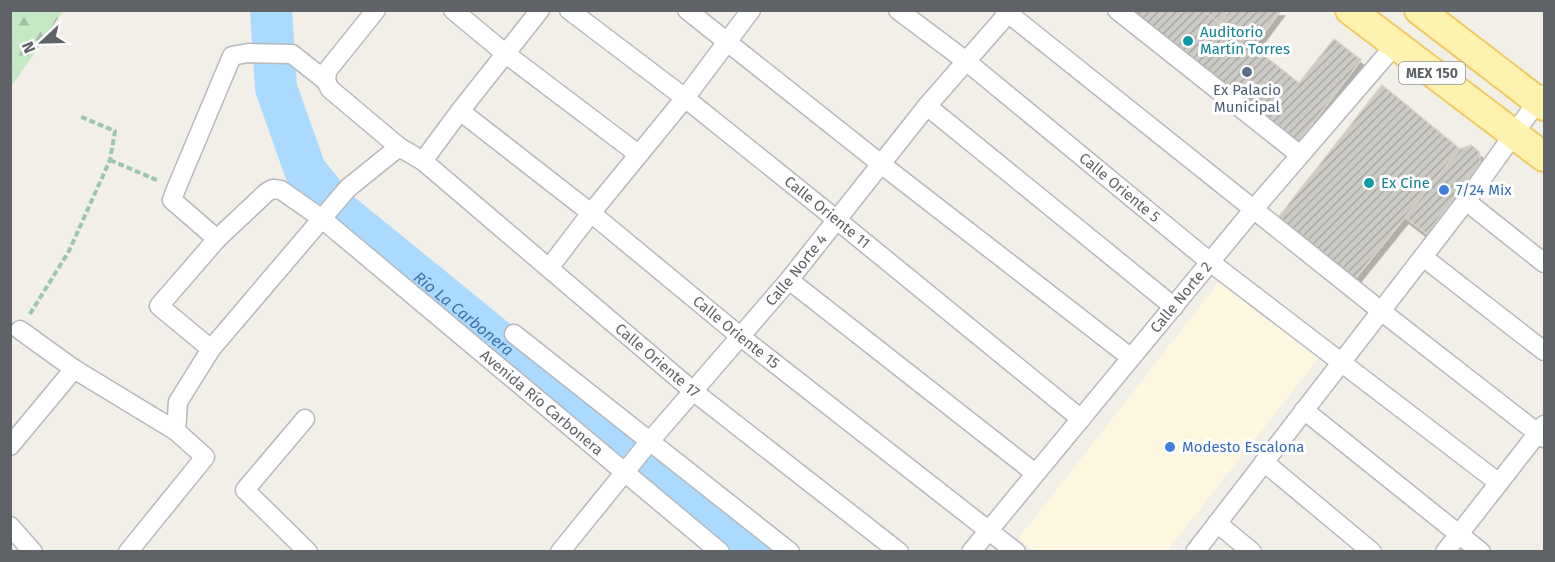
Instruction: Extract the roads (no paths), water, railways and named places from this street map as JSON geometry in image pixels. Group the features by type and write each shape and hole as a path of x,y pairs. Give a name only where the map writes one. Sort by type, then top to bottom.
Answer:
{"main road":[{"name":"MEX 150","path":"1350,10 1545,157"},
{"name":"MEX 150","path":"1419,10 1542,100"}],"street":[{"path":"326,81 327,70 376,10"},
{"path":"453,10 506,54 638,154"},
{"path":"423,161 540,10"},
{"name":"Calle Oriente 11","path":"569,10 685,98 1080,419"},
{"path":"687,10 1130,357"},
{"path":"549,268 685,98 751,10"},
{"name":"Calle Oriente 5","path":"898,10 966,61 1210,262 1499,483"},
{"path":"1117,10 1300,155"},
{"path":"1008,12 1252,210 1542,432 1445,552"},
{"name":"Calle Norte 4","path":"560,552 650,441 789,280 927,106 1008,12"},
{"name":"Calle Norte 2","path":"971,552 1252,210 1395,45"},
{"path":"176,431 178,402 211,349 348,188 399,147 330,89 326,81 292,54 232,56 172,200 217,239 159,306 211,349"},
{"path":"1195,552 1542,100"},
{"path":"927,106 1173,307"},
{"name":"Calle Oriente 15","path":"460,111 591,213 741,337 1016,552"},
{"name":"Calle Oriente 17","path":"399,147 423,161 693,391 898,552"},
{"name":"Avenida Río Carbonera","path":"217,239 267,192 276,188 321,218 720,552"},
{"path":"1466,201 1545,263"},
{"path":"1423,257 1545,351"},
{"path":"789,280 1035,473"},
{"path":"20,330 74,369 176,431 206,457 128,552"},
{"path":"514,333 790,552"},
{"path":"10,446 74,369"},
{"path":"1304,410 1481,552"},
{"path":"305,419 245,490 308,552"},
{"path":"1264,462 1372,552"},
{"path":"1217,523 1252,552"},
{"path":"10,526 33,552"}],"waterway":[{"name":"Río La Carbonera","path":"271,10 276,88 305,170 337,210 759,552"}],"place":[{"name":"Auditorio Martín Torres","path":"1188,41"},
{"name":"Ex Palacio Municipal","path":"1247,72"},
{"name":"Ex Cine","path":"1369,183"},
{"name":"7/24 Mix","path":"1444,190"},
{"name":"Modesto Escalona","path":"1170,447"}]}
